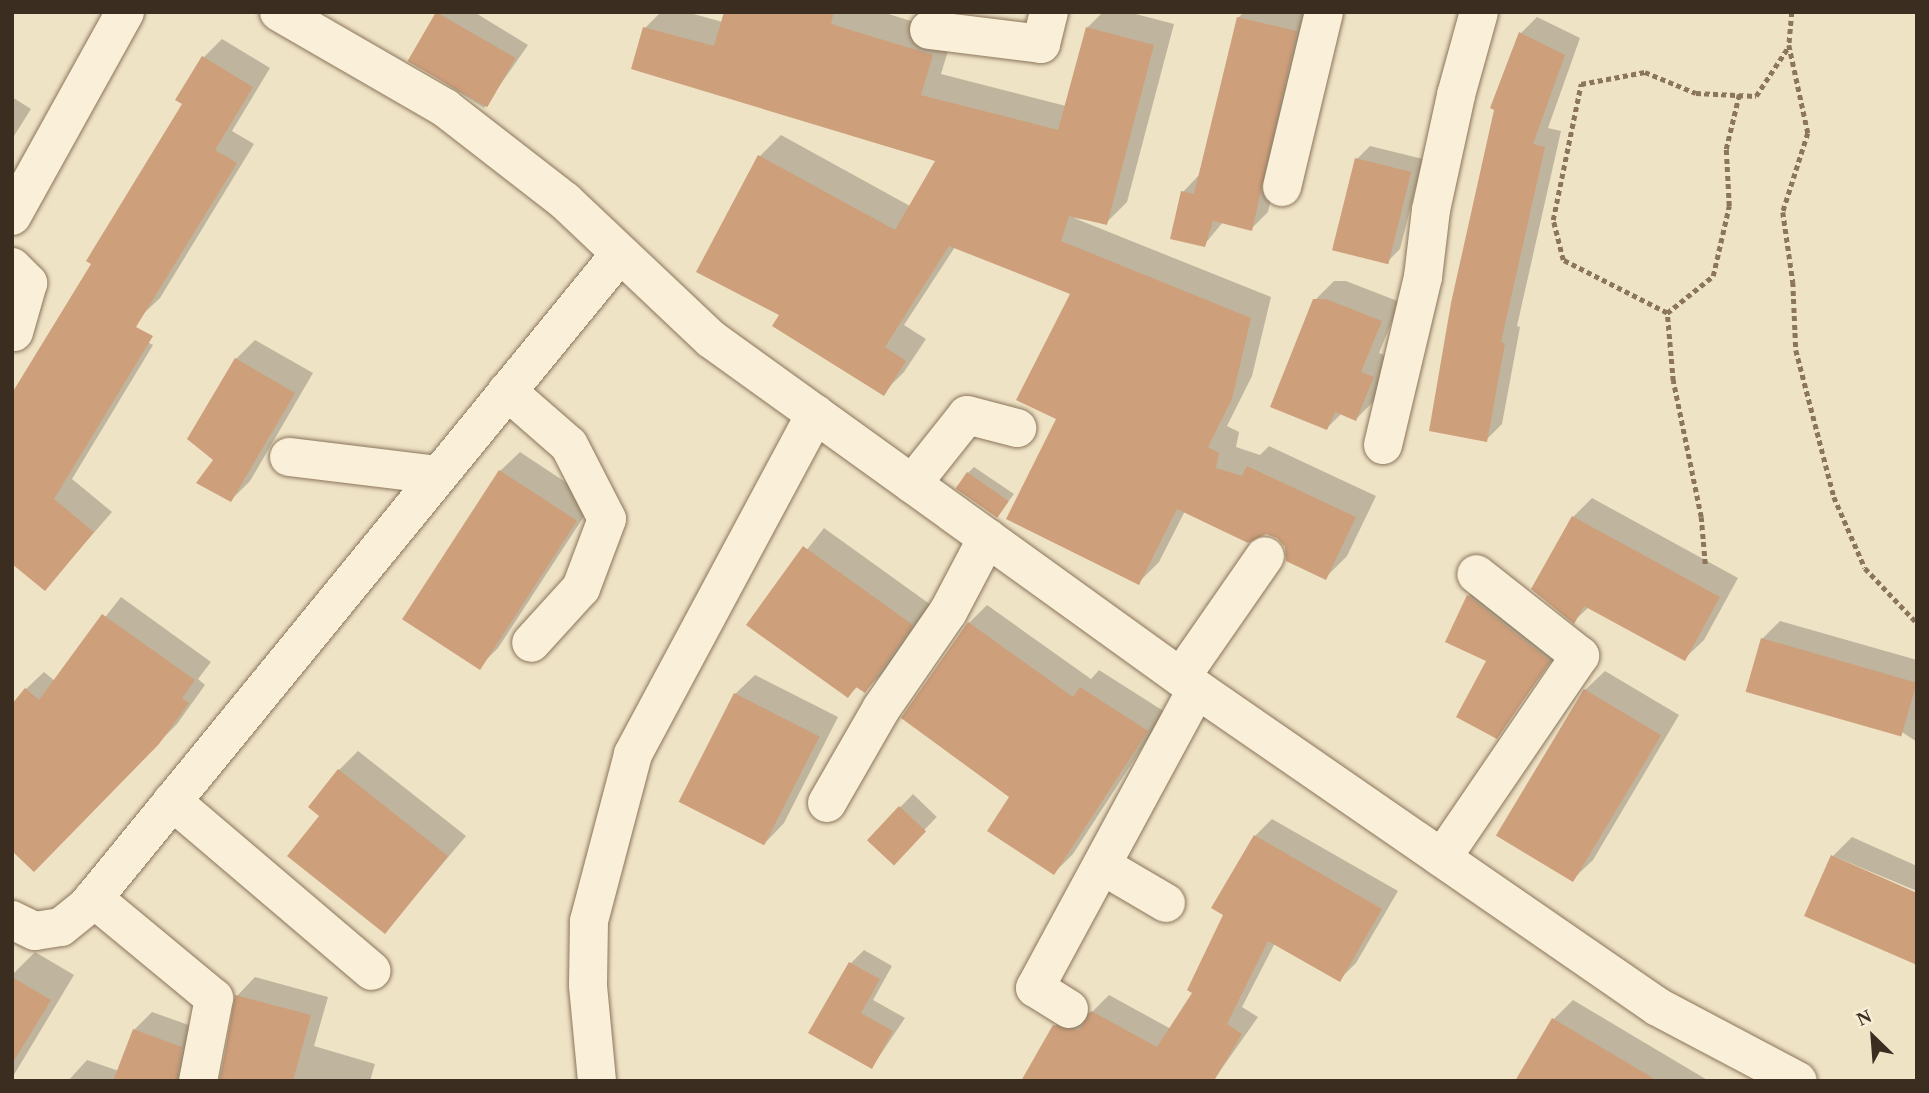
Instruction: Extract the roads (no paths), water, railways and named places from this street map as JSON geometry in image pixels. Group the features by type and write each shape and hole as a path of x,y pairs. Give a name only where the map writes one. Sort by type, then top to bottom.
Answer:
{"street":[{"path":"12,216 125,12"},
{"path":"279,12 445,108 565,201 619,255 711,339 1189,683 1658,1007 1798,1081"},
{"path":"929,30 1041,44 1049,12"},
{"path":"1282,187 1324,12"},
{"path":"1383,445 1423,277 1431,210 1456,95 1479,12"},
{"path":"12,920 35,931 61,927 93,898 619,255"},
{"path":"12,267 29,283 14,332"},
{"path":"507,391 569,445 607,519 582,588 531,643"},
{"path":"597,1081 588,985 589,921 634,754 815,414"},
{"path":"912,484 967,415 1017,428"},
{"path":"289,457 438,475"},
{"path":"827,803 881,709 948,612 987,538"},
{"path":"1069,1009 1035,988 1103,866 1189,683 1265,556"},
{"path":"1442,858 1580,656 1476,574"},
{"path":"172,801 372,971"},
{"path":"1103,866 1166,903"},
{"path":"93,898 214,998 198,1081"}]}
